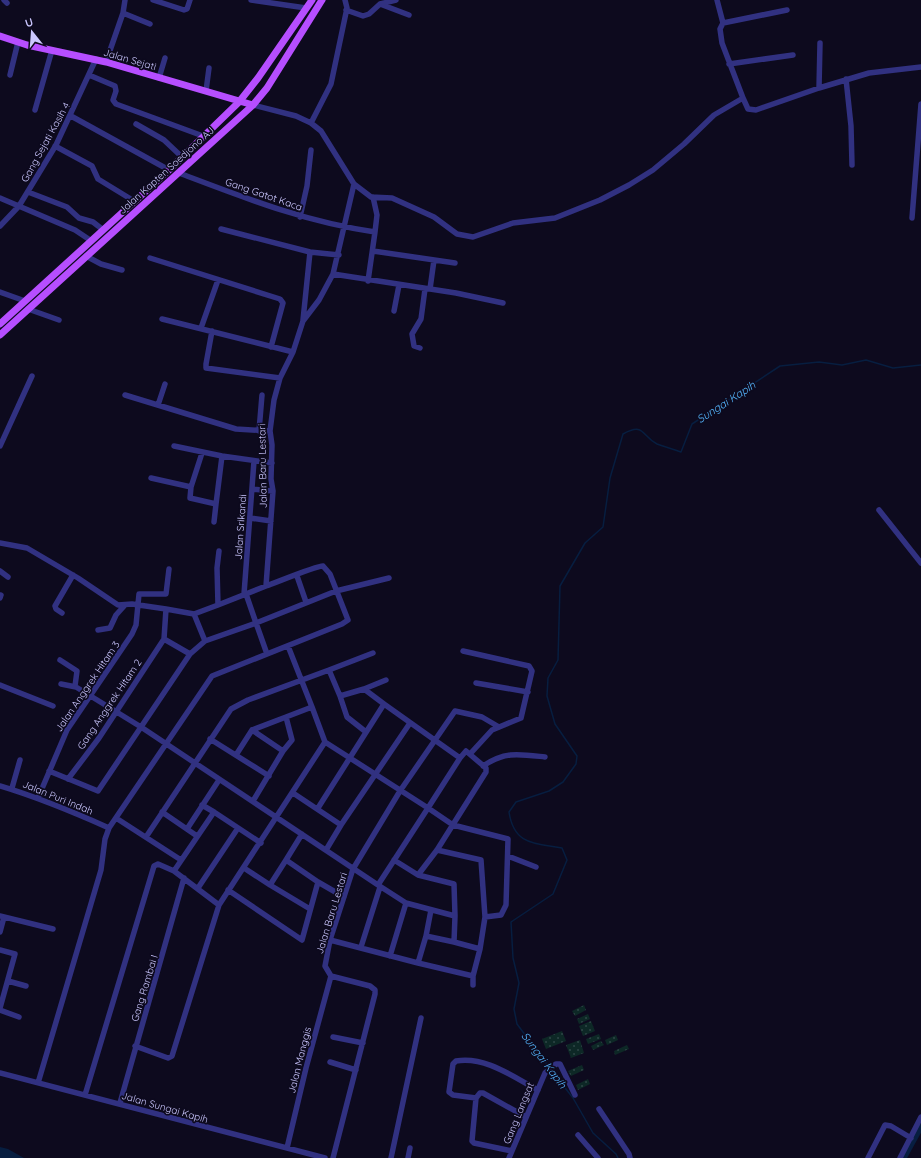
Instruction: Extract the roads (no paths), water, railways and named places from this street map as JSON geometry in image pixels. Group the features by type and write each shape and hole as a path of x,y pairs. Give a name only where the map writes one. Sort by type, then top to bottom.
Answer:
{"main road":[{"name":"Jalan Kapten Soedjono AJ","path":"0,324 102,229 169,170 239,102 258,78 312,0"},
{"name":"Jalan Kapten Soedjono AJ","path":"0,335 253,105 275,75 322,0"},
{"name":"Jalan Sejati","path":"0,36 18,42 96,59 253,105"},
{"path":"15,310 21,316"}],"street":[{"path":"106,62 123,13 125,0"},
{"path":"153,0 184,10 187,9 190,0"},
{"path":"251,0 306,8"},
{"path":"311,122 331,84 346,10 345,0"},
{"path":"346,10 363,16 368,14 380,4 396,0"},
{"path":"718,0 723,23 720,29 722,43 748,109 756,110 846,79 889,70 921,67"},
{"path":"380,4 409,15"},
{"path":"723,23 787,10"},
{"path":"123,13 150,24"},
{"path":"10,76 18,42"},
{"path":"819,88 820,43"},
{"path":"35,110 52,50"},
{"path":"729,64 793,55"},
{"path":"159,78 165,58"},
{"name":"Gang Sejati Kasih 4","path":"0,226 19,206 55,146 71,116 96,59"},
{"path":"206,91 209,68"},
{"path":"89,75 115,86 116,91 113,100 116,104 204,136"},
{"path":"846,79 852,126 852,165"},
{"path":"253,105 296,116 311,122 321,131 354,184 373,197 392,198 434,217 456,234 473,238 513,223 555,218 600,200 653,170 684,144 714,115 743,98"},
{"path":"912,218 921,104"},
{"path":"71,116 169,170"},
{"path":"136,124 158,136 182,157"},
{"path":"55,146 92,166 98,179 134,201"},
{"path":"300,217 307,186 311,150"},
{"name":"Gang Gatot Kaca","path":"179,173 300,217 345,228 375,232"},
{"name":"Jalan Baru Lestari","path":"266,586 273,492 271,479 272,445 270,431 272,406 280,378 293,352 303,321 319,300 333,274 339,255 354,184"},
{"path":"28,192 68,207 79,218 94,222 102,229"},
{"path":"368,281 377,216 373,197"},
{"path":"0,198 76,230 90,240"},
{"path":"221,229 310,252 339,255"},
{"path":"373,251 455,262"},
{"path":"303,321 310,252"},
{"path":"86,256 101,264 122,270"},
{"path":"150,258 283,302 271,347"},
{"path":"420,348 414,346 412,334 421,319 434,260"},
{"path":"333,274 503,303"},
{"path":"201,328 218,280"},
{"path":"394,311 399,285"},
{"path":"0,292 25,301"},
{"path":"28,309 59,320"},
{"path":"162,319 293,352"},
{"path":"212,331 206,368 280,378"},
{"path":"0,446 32,376"},
{"path":"158,405 165,384"},
{"path":"125,395 236,429 270,431"},
{"path":"259,431 262,395"},
{"path":"174,446 202,453 272,463"},
{"path":"202,453 191,487 190,498 216,504"},
{"path":"214,522 222,456"},
{"name":"Jalan Srikandi","path":"245,594 254,461"},
{"path":"151,478 191,487"},
{"path":"252,489 273,492"},
{"path":"879,510 921,563"},
{"path":"250,518 271,521"},
{"path":"0,543 22,546 73,575 118,605 132,604 194,614 266,586 297,576 314,567 323,566 330,574 348,617 347,621 212,676 109,828 105,840 101,870 38,1083"},
{"path":"218,604 217,568 219,551"},
{"path":"138,606 140,593 166,594 169,569"},
{"path":"0,571 8,577"},
{"path":"62,613 56,609 55,606 73,575"},
{"path":"297,576 306,602"},
{"path":"49,771 99,790 190,654 205,641 256,623 336,591 389,578"},
{"path":"245,594 267,654"},
{"path":"98,630 110,628 116,615 125,605"},
{"name":"Jalan Anggrek Hitam 3","path":"38,798 62,737 132,634 138,606"},
{"path":"166,610 164,639 190,654"},
{"path":"194,614 205,641"},
{"name":"Gang Anggrek Hitam 2","path":"68,779 164,639"},
{"path":"288,646 325,742 453,825 507,838 508,856 506,905 500,916 485,917"},
{"path":"463,651 529,666 532,671 521,718 499,727 488,734 470,754"},
{"path":"146,837 210,739 235,706 373,653"},
{"path":"60,660 77,671 76,686"},
{"path":"329,670 347,718 366,732"},
{"path":"340,696 364,689 386,680"},
{"path":"476,683 528,692"},
{"path":"61,684 76,686 91,695 406,903 455,916"},
{"path":"0,685 53,706"},
{"path":"364,689 460,758"},
{"path":"318,808 384,704"},
{"path":"236,755 252,730 312,707"},
{"name":"Jalan Baru Lestari","path":"331,976 324,965 330,940 353,869 400,791 456,710 482,717 499,727"},
{"path":"253,801 270,776 292,738 286,717"},
{"path":"326,850 410,723"},
{"path":"252,730 284,751"},
{"path":"210,739 270,776"},
{"path":"135,1046 168,1058 172,1056 219,905 261,843 325,742"},
{"path":"362,947 379,886 394,860 465,751 483,766 486,772 437,850 418,875"},
{"path":"483,766 497,758 507,755 515,754 545,757"},
{"path":"12,788 20,760"},
{"path":"187,829 219,780"},
{"name":"Jalan Puri Indah","path":"1,788 12,788 109,828"},
{"path":"293,793 318,808 341,826"},
{"path":"202,805 261,843"},
{"path":"162,812 197,836"},
{"path":"174,871 214,812"},
{"path":"116,818 181,860"},
{"path":"198,888 238,828"},
{"path":"270,885 302,834"},
{"path":"437,850 481,860 485,917 480,949 473,976 473,985"},
{"path":"508,856 536,867"},
{"path":"286,860 318,882 344,897"},
{"path":"394,860 418,875 454,884 454,942"},
{"path":"85,1096 154,866 158,864 174,871 219,905"},
{"path":"244,868 310,909"},
{"name":"Gang Rambai I","path":"120,1104 135,1046 159,972 184,878"},
{"path":"228,890 302,940 318,882"},
{"path":"390,956 406,903"},
{"path":"418,963 426,936 431,910"},
{"path":"0,932 2,916 53,929"},
{"path":"426,936 480,949"},
{"path":"330,940 473,976"},
{"path":"0,950 15,954 0,1009 19,1017"},
{"path":"331,976 370,986 375,990 334,1158"},
{"name":"Jalan Manggis","path":"287,1148 306,1068 331,976"},
{"path":"8,982 26,986"},
{"path":"391,1158 420,1018"},
{"path":"333,1037 363,1043"},
{"path":"476,1098 453,1095 449,1092 453,1064 458,1060 487,1064 538,1090"},
{"path":"330,1062 356,1070"},
{"name":"Gang Langsat","path":"509,1158 544,1074 556,1064 561,1065 575,1095"},
{"name":"Jalan Sungai Kapih","path":"0,1074 325,1158"},
{"path":"512,1151 474,1143 472,1141 476,1098 480,1093 484,1093 526,1117"},
{"path":"599,1109 629,1154 630,1158"},
{"path":"900,1158 911,1138 918,1130 921,1118"},
{"path":"868,1158 885,1125 891,1126 911,1138"},
{"path":"578,1135 598,1158"},
{"path":"408,1158 410,1148"}],"water":[{"path":"0,1147 8,1149 24,1158 0,1158"}],"waterway":[{"name":"Sungai Kapih","path":"549,1067 517,1024 514,1009 519,983 513,958 511,922 553,894 567,860 562,848 534,843 521,837 515,831 509,812 516,802 549,791 563,782 576,764 577,756 555,724 547,696 548,678 558,660 560,586 585,543 603,527 610,478 623,434 635,429 639,430 657,444 681,452 692,424 780,366 819,362 842,365 866,360 893,368 921,365"},
{"name":"Sungai Kapih","path":"551,1070 573,1098 593,1133 616,1154 618,1158"},
{"path":"904,1158 921,1127"}]}
